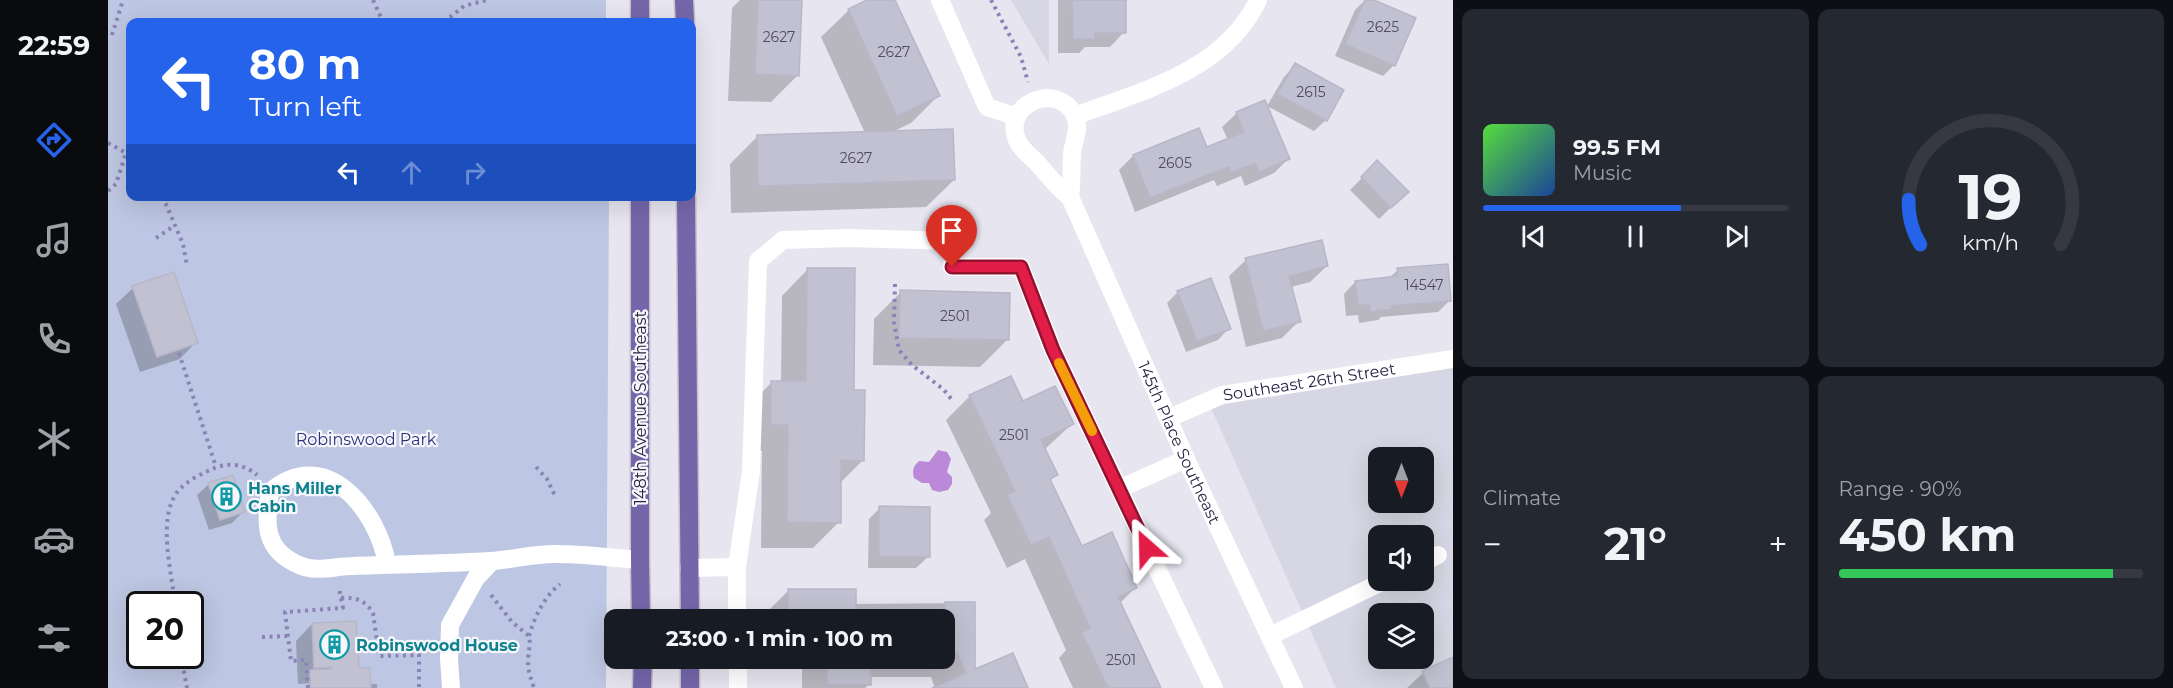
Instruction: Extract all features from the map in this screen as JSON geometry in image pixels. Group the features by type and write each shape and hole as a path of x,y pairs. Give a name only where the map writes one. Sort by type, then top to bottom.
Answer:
{"main road":[{"path":"640,0 640,18"},
{"path":"684,0 685,18"},
{"name":"148th Avenue Southeast","path":"640,201 641,609"},
{"path":"686,201 690,609"},
{"path":"642,669 642,688"},
{"path":"690,669 690,688"}],"street":[{"path":"940,0 987,107 1017,117"},
{"path":"1075,116 1185,74 1216,54 1237,33 1252,14 1258,0"},
{"path":"1046,97 1058,99 1068,106 1075,116 1077,128 1071,155 1073,181 1070,197 1055,186 1017,141 1015,129 1017,117 1024,107 1034,100 1046,97"},
{"name":"145th Place Southeast","path":"1070,197 1186,459 1294,688"},
{"path":"737,609 737,567 752,471 758,261 783,240 849,238 953,242 952,267 1021,267 1053,350 1214,688"},
{"name":"Southeast 26th Street","path":"1169,418 1222,394 1453,359"},
{"path":"1119,489 1186,459"},
{"path":"387,564 373,523 362,506 341,485 324,477 301,476 284,482 270,492 266,524 276,548 292,562 313,569 492,561 556,553 640,560"},
{"path":"451,688 450,625 476,578 492,561"},
{"path":"689,568 737,567"},
{"path":"1270,636 1368,589"},
{"path":"738,669 738,688"}],"path":[{"path":"112,35 123,0"},
{"path":"373,0 381,18"},
{"path":"449,18 464,6 487,0"},
{"path":"991,0 1022,57 1034,100"},
{"path":"108,142 126,153"},
{"path":"108,191 116,184 126,159"},
{"path":"165,201 183,244 186,266"},
{"path":"156,238 174,226"},
{"path":"895,284 894,321 899,350 912,365 943,389 953,401"},
{"path":"179,353 216,467"},
{"path":"173,591 166,531 170,508 179,489 193,478 216,467 233,465 247,468 261,478 270,492"},
{"path":"536,467 547,479 556,498"},
{"path":"476,578 512,622 530,636"},
{"path":"534,688 529,672 530,636 543,604 551,591 560,584"},
{"path":"308,688 306,660 291,661 285,612 343,608 341,598 358,598 374,613 379,656 419,655 419,688"},
{"path":"262,637 287,636"},
{"path":"184,669 187,688"}],"shaded area":[{"path":"1011,0 1049,0 1049,64"},
{"path":"1453,359 1453,688 1336,688 1208,401"},
{"path":"938,450 947,452 951,459 947,472 952,477 952,484 948,490 939,492 932,490 929,483 922,483 914,478 913,473 919,461 929,462"}],"green space":[{"name":"Robinswood Park","path":"108,0 606,0 606,18 126,18 126,201 609,201 606,609 604,609 604,669 606,669 606,688 108,688"}],"building":[{"path":"758,0 802,0 799,76 755,74"},
{"path":"867,0 895,0 940,96 897,116 848,9"},
{"path":"1072,0 1126,0 1126,33 1095,33 1095,39 1073,39"},
{"path":"1365,0 1374,0 1416,18 1395,66 1345,44"},
{"path":"1295,63 1344,90 1327,121 1277,94"},
{"path":"1265,100 1290,159 1259,172 1255,163 1231,173 1228,167 1150,198 1133,155 1199,128 1207,147 1244,132 1236,112"},
{"path":"953,129 955,180 758,186 757,135"},
{"path":"1377,160 1409,192 1391,208 1361,177"},
{"path":"1322,240 1328,266 1289,276 1301,322 1263,331 1245,258"},
{"path":"1448,264 1451,301 1391,306 1391,309 1370,312 1369,304 1358,306 1355,281 1398,276 1397,268"},
{"path":"807,268 855,268 854,390 865,390 864,461 841,460 841,523 787,522 788,425 771,425 771,381 806,381"},
{"path":"174,272 198,343 157,357 132,286"},
{"path":"1211,278 1231,329 1197,341 1177,291"},
{"path":"900,290 1010,293 1009,340 899,338"},
{"path":"1011,376 1023,401 1055,386 1074,424 1041,440 1058,475 1050,479 1082,546 1112,532 1137,588 1118,597 1161,688 1108,688 1082,633 1090,628 1049,537 1031,545 1007,495 1015,491 969,395"},
{"name":"Hans Miller Cabin","path":"233,475 245,512 220,520 208,483"},
{"path":"879,506 930,507 930,557 879,557"},
{"path":"788,589 856,589 856,609 788,609"},
{"path":"945,602 975,602 975,669 1013,653 1028,688 932,688 966,673 955,652 955,609 945,609"},
{"name":"Robinswood House","path":"356,621 359,668 370,668 371,688 310,688 310,670 331,669 331,667 314,668 312,623"},
{"path":"1453,657 1453,688 1430,688 1422,671 1434,669 1434,666"},
{"path":"827,669 871,669 871,685 827,684"}],"slow traffic":[{"path":"1059,363 1092,431"}],"place":[{"name":"Hans Miller Cabin","path":"227,497"},
{"name":"Robinswood House","path":"335,645"}],"route":[{"path":"952,267 1021,267 1053,350 1147,548"}]}
